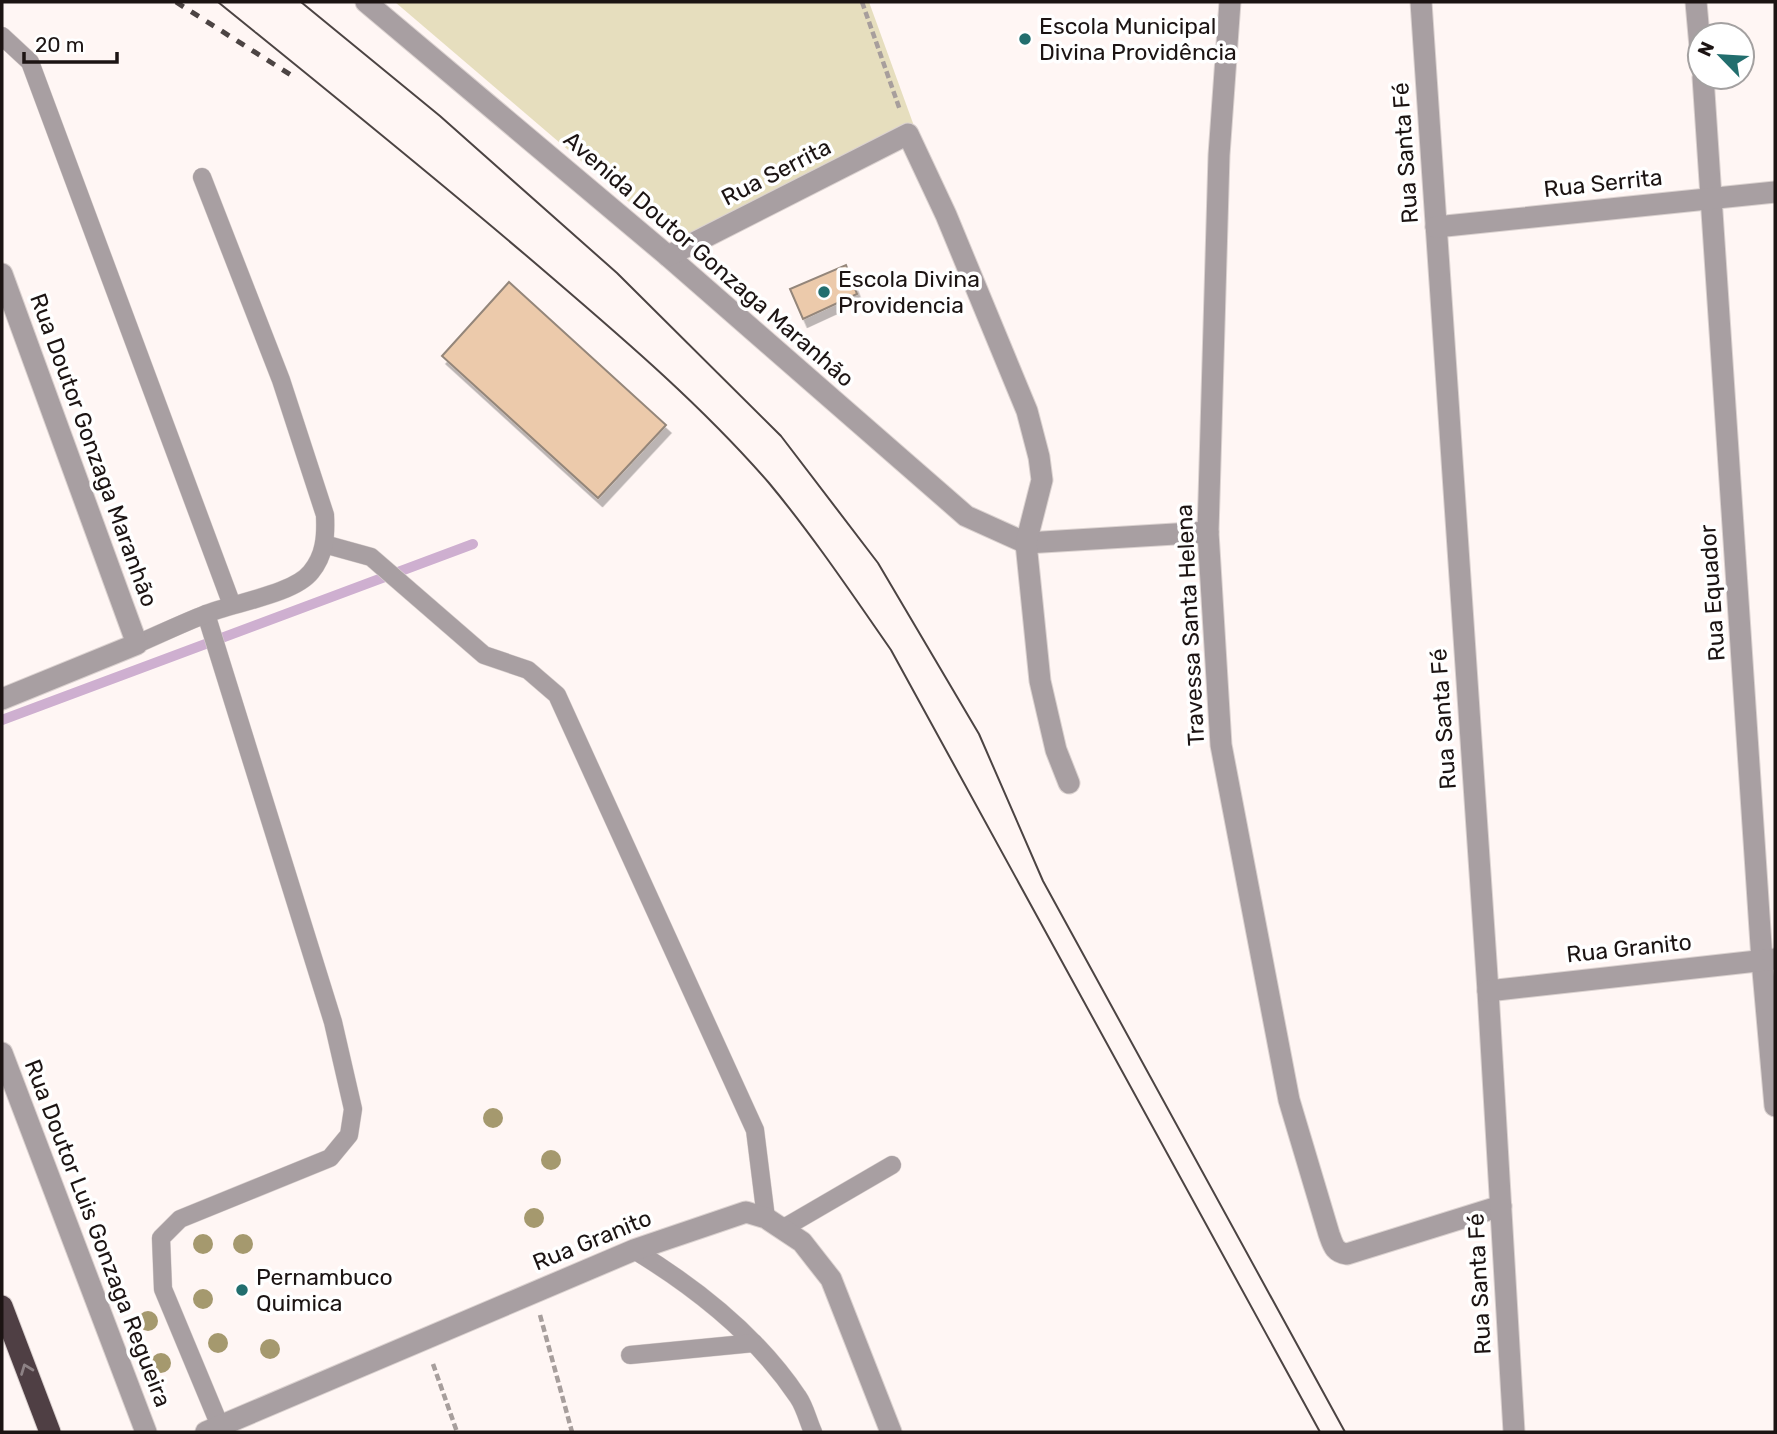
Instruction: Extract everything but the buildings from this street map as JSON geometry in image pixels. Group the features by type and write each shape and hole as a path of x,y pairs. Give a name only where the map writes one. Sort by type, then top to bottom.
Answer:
{"highway":[{"path":"2,1306 50,1432"}],"street":[{"name":"Avenida Doutor Gonzaga Maranhão","path":"366,2 668,256 966,516 1026,542"},
{"name":"Travessa Santa Helena","path":"1230,2 1219,155 1208,532 1221,745 1289,1100 1335,1250 1347,1254 1502,1206"},
{"name":"Rua Santa Fé","path":"1421,2 1488,990 1514,1432"},
{"path":"1696,2 1698,21"},
{"name":"Rua Equador","path":"1704,91 1769,959 1775,1106"},
{"name":"Rua Serrita","path":"668,256 908,134"},
{"path":"908,134 946,215 1027,411 1042,480 1026,542 1041,681 1056,750 1069,783"},
{"name":"Rua Serrita","path":"1436,227 1775,192"},
{"name":"Rua Doutor Gonzaga Maranhão","path":"2,274 137,644"},
{"path":"1026,542 1208,532"},
{"path":"2,699 137,644"},
{"name":"Rua Granito","path":"1488,990 1769,959"},
{"name":"Rua Doutor Luis Gonzaga Regueira","path":"2,1053 145,1432"},
{"name":"Rua Granito","path":"213,1429 634,1250 746,1212 774,1223"},
{"path":"774,1223 802,1242 831,1279 891,1432"}],"lane":[{"path":"2,36 30,62 232,605"},
{"path":"137,644 208,619 232,605 295,584 310,574 321,557 324,544 325,515 281,380 202,177"},
{"path":"324,544 371,557 484,655 528,670 557,695 755,1130 774,1223 892,1165"},
{"path":"208,619 332,1022 353,1109 349,1135 330,1158 180,1219 161,1238 163,1289 213,1429"},
{"path":"634,1250 674,1274 754,1343 800,1399 813,1432"},
{"path":"630,1355 754,1343"}],"path":[{"path":"862,2 908,134"},
{"path":"534,1293 572,1432"},
{"path":"424,1339 457,1432"}],"shaded area":[{"path":"395,2 869,2 914,126 677,243"}],"waterway":[{"path":"2,720 473,544"}],"tram line":[{"path":"218,2 385,137 635,350 691,401 744,455 801,524 891,650 1320,1432"},
{"path":"301,2 440,116 617,273 781,436 878,563 979,734 1043,881 1345,1432"}],"railway":[{"path":"176,2 294,77"}],"place":[{"name":"Escola Municipal Divina Providência","path":"1025,39"},
{"name":"Escola Divina Providencia","path":"824,292"},
{"name":"Pernambuco Quimica","path":"242,1290"}]}
